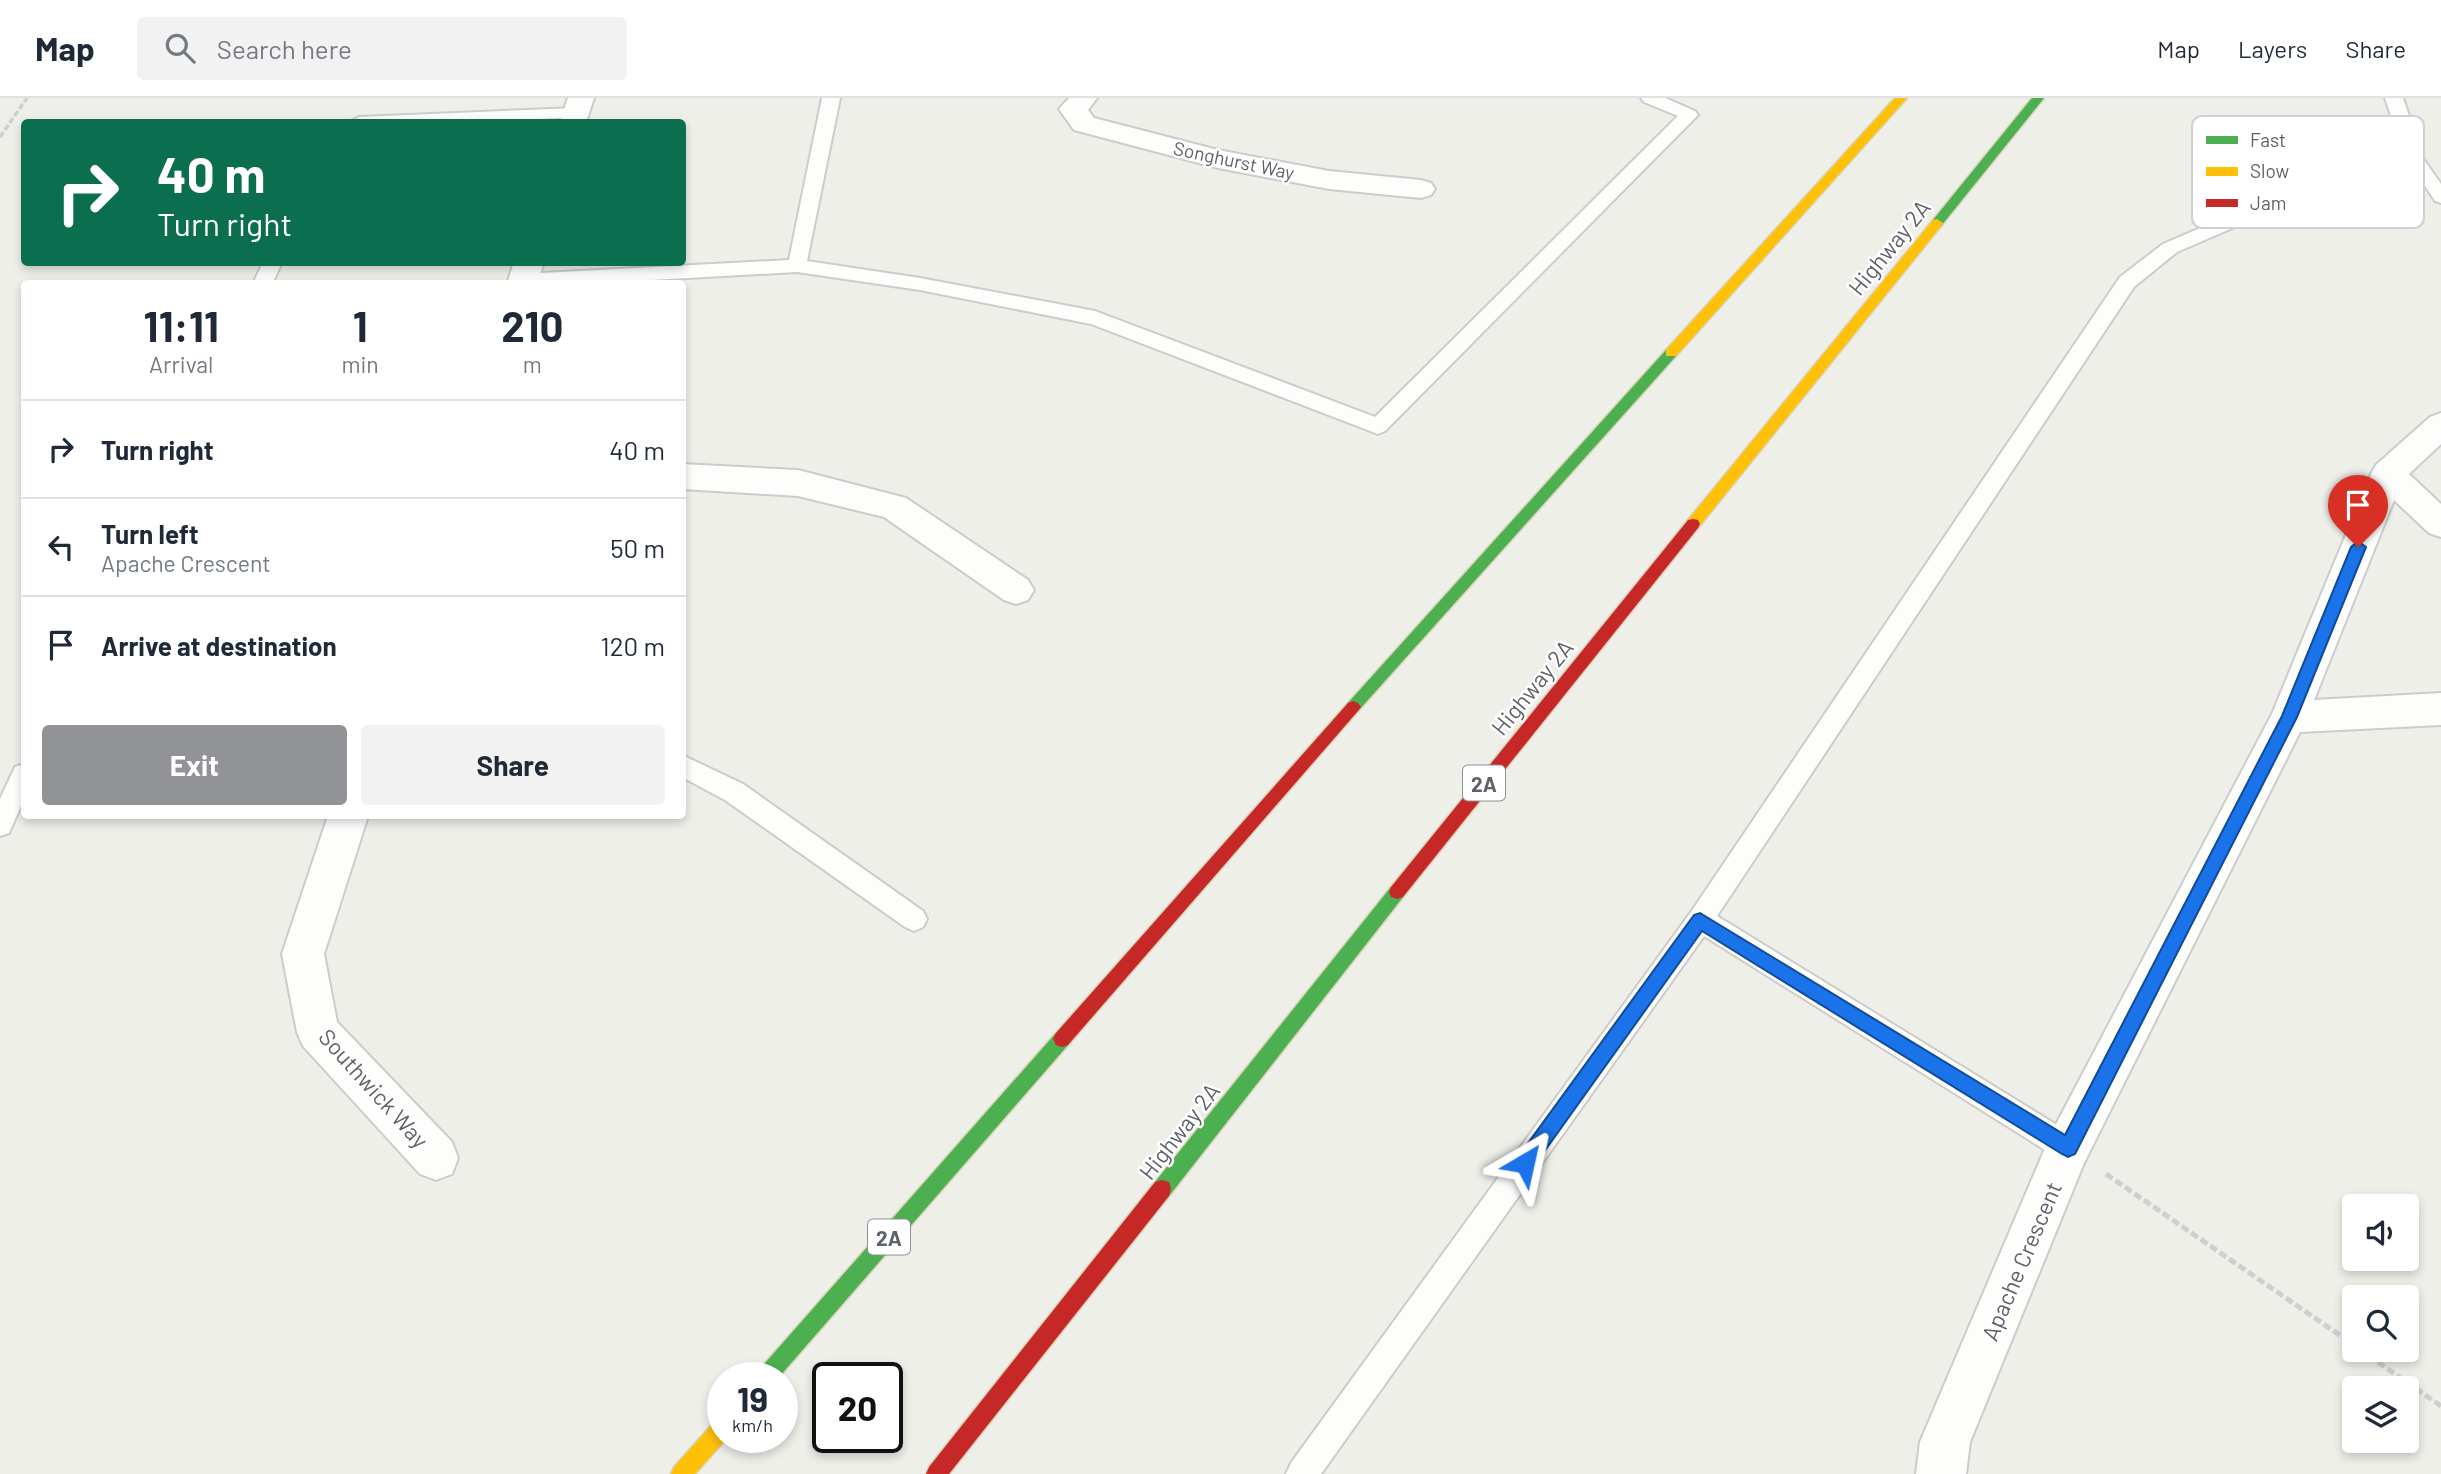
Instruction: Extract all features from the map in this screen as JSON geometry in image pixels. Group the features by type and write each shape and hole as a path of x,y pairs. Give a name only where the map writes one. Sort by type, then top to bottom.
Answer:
{"main road":[{"name":"2A","path":"779,1362 1317,747 1900,98"},
{"name":"Highway 2A","path":"936,1474 1444,833 2038,98"},
{"path":"681,1474 707,1445"}],"street":[{"name":"Songhurst Way","path":"1084,98 1073,109 1084,124 1242,163 1329,180 1421,189"},
{"name":"Apache Crescent","path":"1941,1474 1945,1442 2068,1148 2289,717 2388,474 2441,425"},
{"path":"2388,474 2441,524"},
{"path":"686,476 798,482 894,507 1016,590"},
{"path":"2289,717 2441,709"},
{"name":"Southwick Way","path":"347,819 303,954 318,1032 436,1158"}],"lane":[{"path":"797,266 831,98"},
{"path":"525,275 797,266 920,284 1095,318 1378,426 1689,115 1650,98"},
{"path":"2394,98 2400,116"},
{"path":"418,119 577,111"},
{"path":"2424,173 2441,197"},
{"path":"1302,1474 1700,920 2127,282 2170,248 2216,228"},
{"path":"686,767 734,792 914,919"},
{"path":"0,825 21,780"},
{"path":"1700,920 2068,1148"}],"path":[{"path":"0,137 27,98"},
{"path":"2068,1148 2342,1337"},
{"path":"2378,1362 2441,1406"}],"traffic: fast":[{"path":"1937,223 2038,98"},
{"path":"1353,707 1671,353"},
{"path":"1162,1189 1397,892"},
{"path":"779,1362 1062,1039"}],"traffic: slow":[{"path":"1671,353 1901,98"},
{"path":"1693,524 1937,223"},
{"path":"681,1474 707,1445"}],"traffic: jam":[{"path":"1397,892 1693,524"},
{"path":"1062,1039 1353,707"},
{"path":"936,1474 1162,1189"}],"route":[{"path":"1525,1163 1700,920 2068,1148 2289,717 2358,547"}]}
